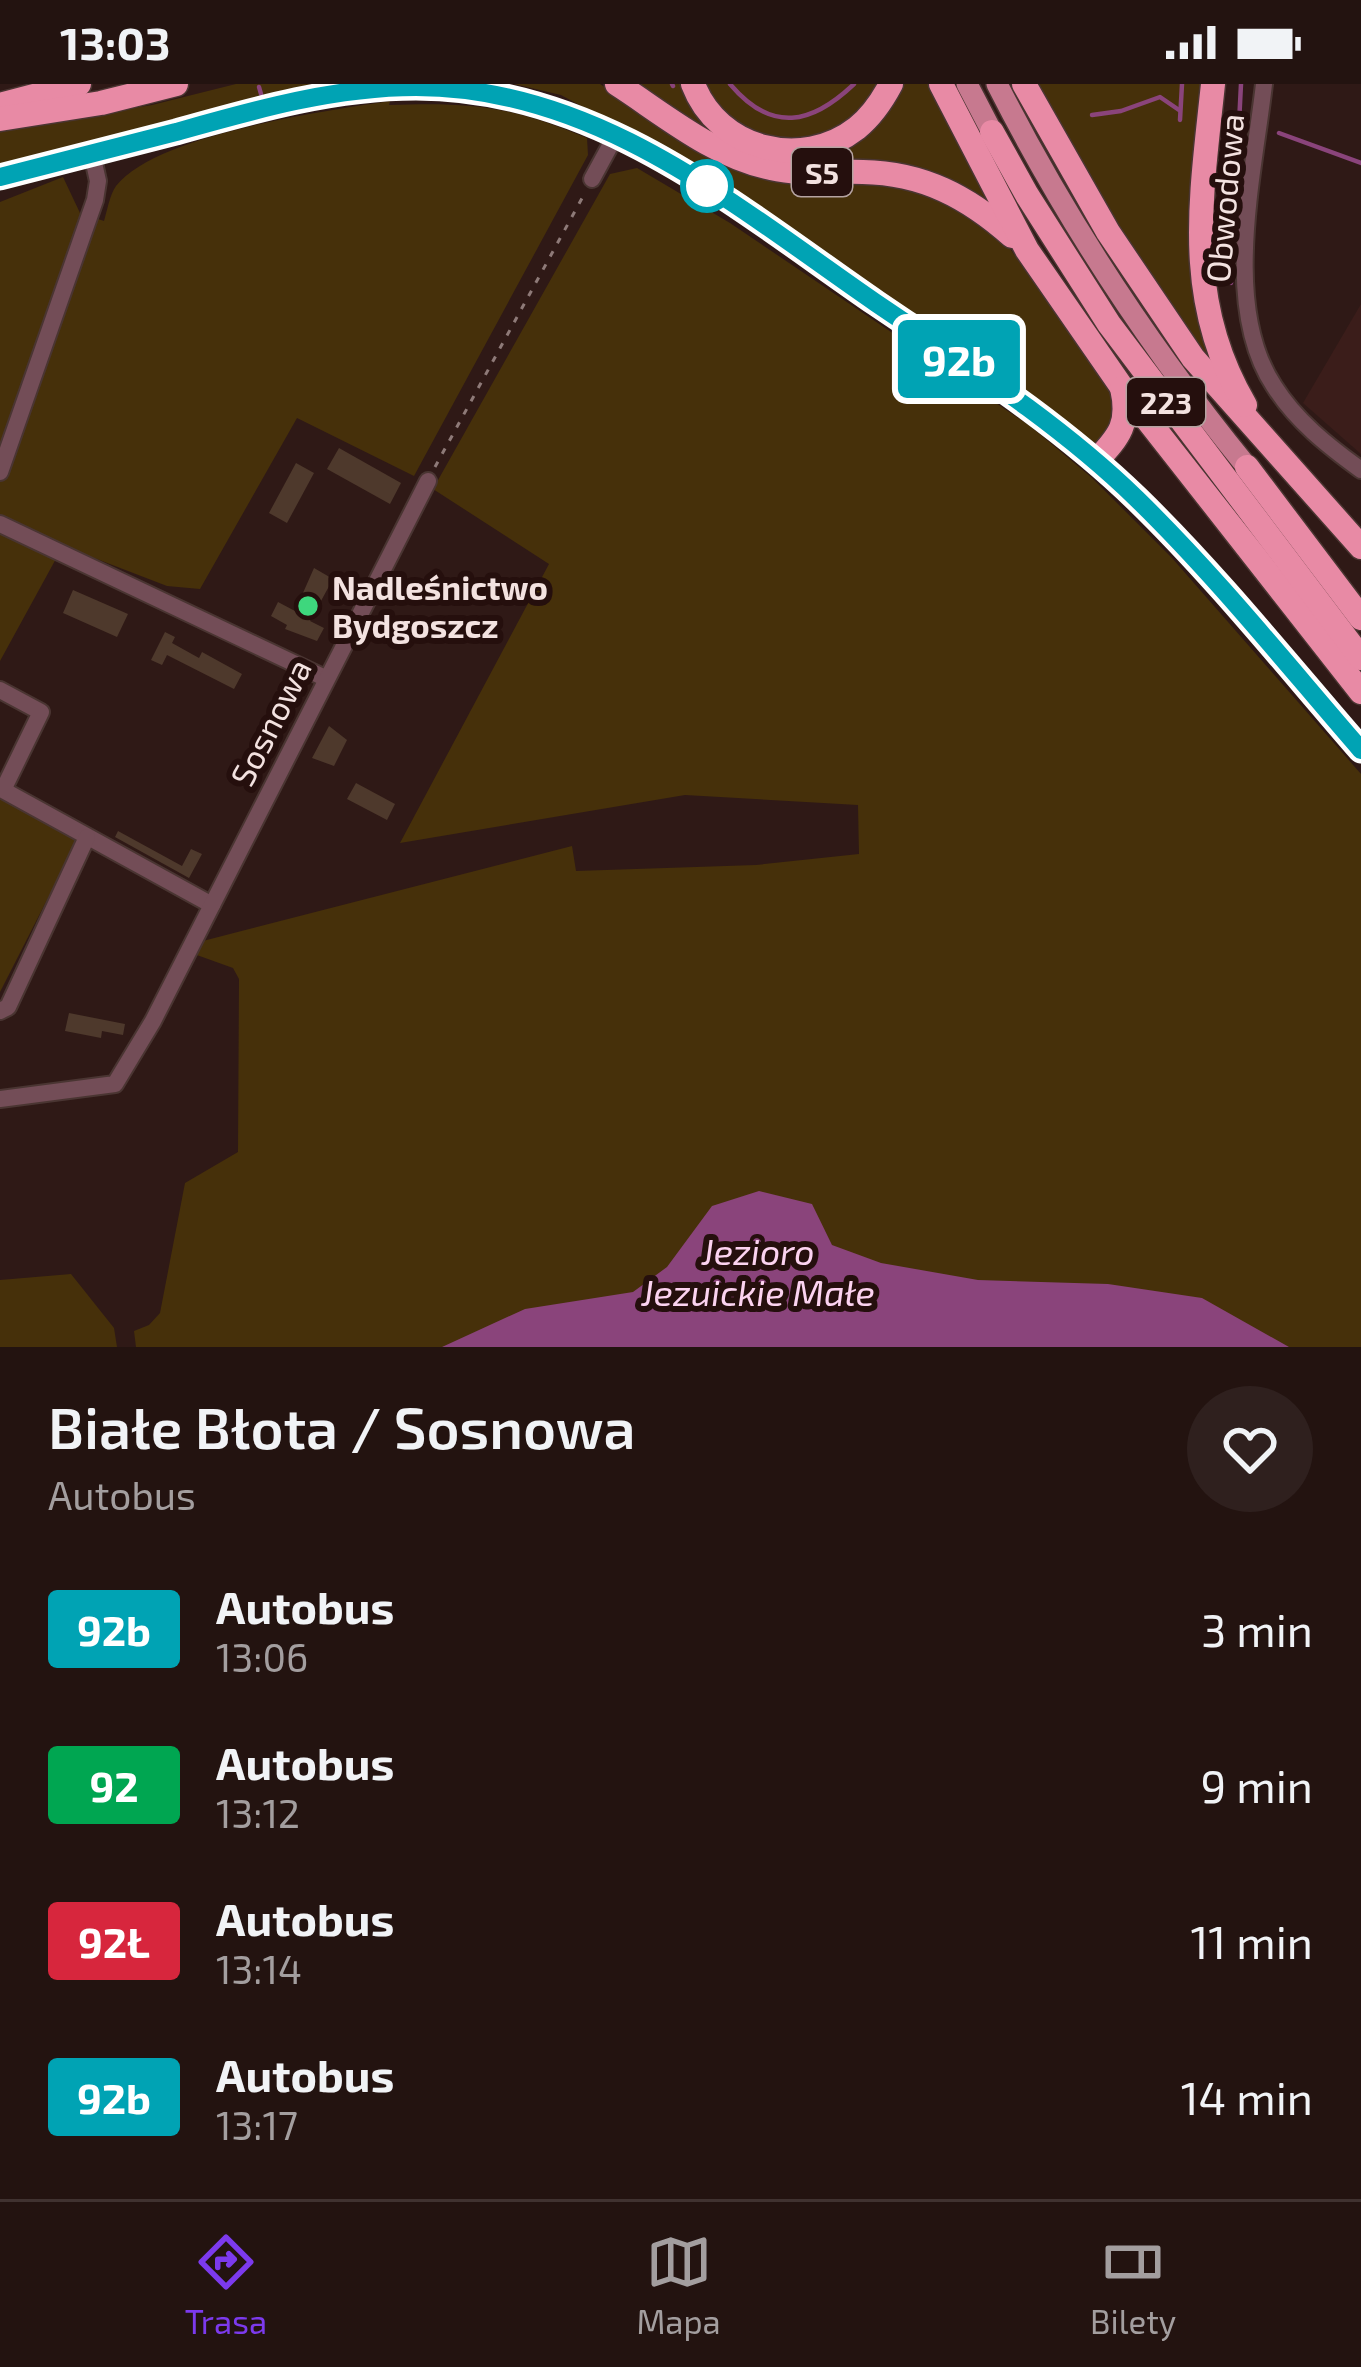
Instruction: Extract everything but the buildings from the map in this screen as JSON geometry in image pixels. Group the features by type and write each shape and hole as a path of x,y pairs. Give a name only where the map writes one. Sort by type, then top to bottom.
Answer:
{"highway":[{"path":"0,105 79,84"},
{"path":"0,119 101,103 176,84"},
{"name":"S5","path":"617,84 740,159 799,172 897,174 948,190 983,212 1028,250 1121,386 1361,692"},
{"path":"693,84 726,129 744,141 789,151 817,148 859,127 891,84"},
{"path":"940,84 1028,250"},
{"path":"1024,84 1069,168 1193,358 1361,547"},
{"path":"1213,84 1200,222 1205,306 1227,370 1279,458"},
{"name":"223","path":"992,132 1108,324 1361,658"},
{"path":"1096,461 1125,427 1121,386"},
{"name":"223","path":"1246,467 1361,618"}],"main road":[{"name":"223","path":"967,84 992,132"},
{"name":"223","path":"997,84 1097,260 1246,467"}],"street":[{"name":"Obwodowa","path":"1264,84 1246,256 1246,306 1255,350 1272,385 1328,446 1361,470"},
{"path":"0,177 323,95 407,87 530,101 616,134 698,179 993,382 1096,461 1191,555 1361,750"},
{"path":"592,179 616,134"},
{"path":"0,472 95,200 98,181 92,154"},
{"name":"Sosnowa","path":"0,1099 116,1084 428,481"},
{"path":"0,524 325,678"},
{"path":"0,689 41,712 3,790 212,904"},
{"path":"0,1011 8,1007 87,837"}],"path":[{"path":"428,481 592,179"}],"shaded area":[{"path":"236,84 340,84 0,169 0,129 152,105"},
{"path":"514,84 600,84 665,127 954,199 1006,243 1112,393 1118,417 1098,443 1082,441 690,165 561,95"},
{"path":"627,84 686,84 705,117 731,140 760,154 792,158 824,153 854,139 879,116 899,84 931,84 997,209 965,190 911,172 807,168 754,158 715,141"},
{"path":"701,84 883,84 852,125 797,144 741,130"},
{"path":"1032,84 1205,84 1191,232 1223,381 1123,242"},
{"path":"390,101 389,105 490,108 587,138 588,155 414,476 297,418 200,589 167,586 63,546 0,661 0,202 63,177 80,213 104,221 116,186 167,152 244,128"},
{"path":"637,168 730,223 1030,426 1091,477 1172,558 1361,774 1361,1347 1204,1347 864,1268 832,1246 825,1231 476,1347 136,1347 134,1331 149,1325 160,1313 185,1183 238,1152 239,979 233,968 194,954 199,942 572,846 576,871 756,865 859,854 858,805 685,795 400,843 549,564 433,489 610,174"},
{"path":"1361,304 1361,454 1303,403"},
{"path":"0,796 77,841 0,992"},
{"path":"71,1274 114,1328 117,1347 0,1347 0,1280"}],"water":[{"name":"Jezioro Jezuickie Małe","path":"759,1191 812,1204 832,1245 881,1263 978,1280 1108,1284 1202,1298 1289,1347 442,1347 525,1309 633,1292 667,1267 712,1206"}],"waterway":[{"path":"730,84 761,111 792,118 823,108 854,84"},
{"path":"1180,120 1182,84"},
{"path":"1231,283 1241,84"},
{"path":"259,87 261,94"},
{"path":"1092,115 1160,97 1179,110"},
{"path":"1279,133 1361,163"}],"bus line":[{"name":"92b","path":"0,177 360,89 419,87 496,94 598,125 698,179 993,382 1096,461 1191,555 1361,750"}],"place":[{"name":"Nadleśnictwo Bydgoszcz","path":"308,606"}]}
